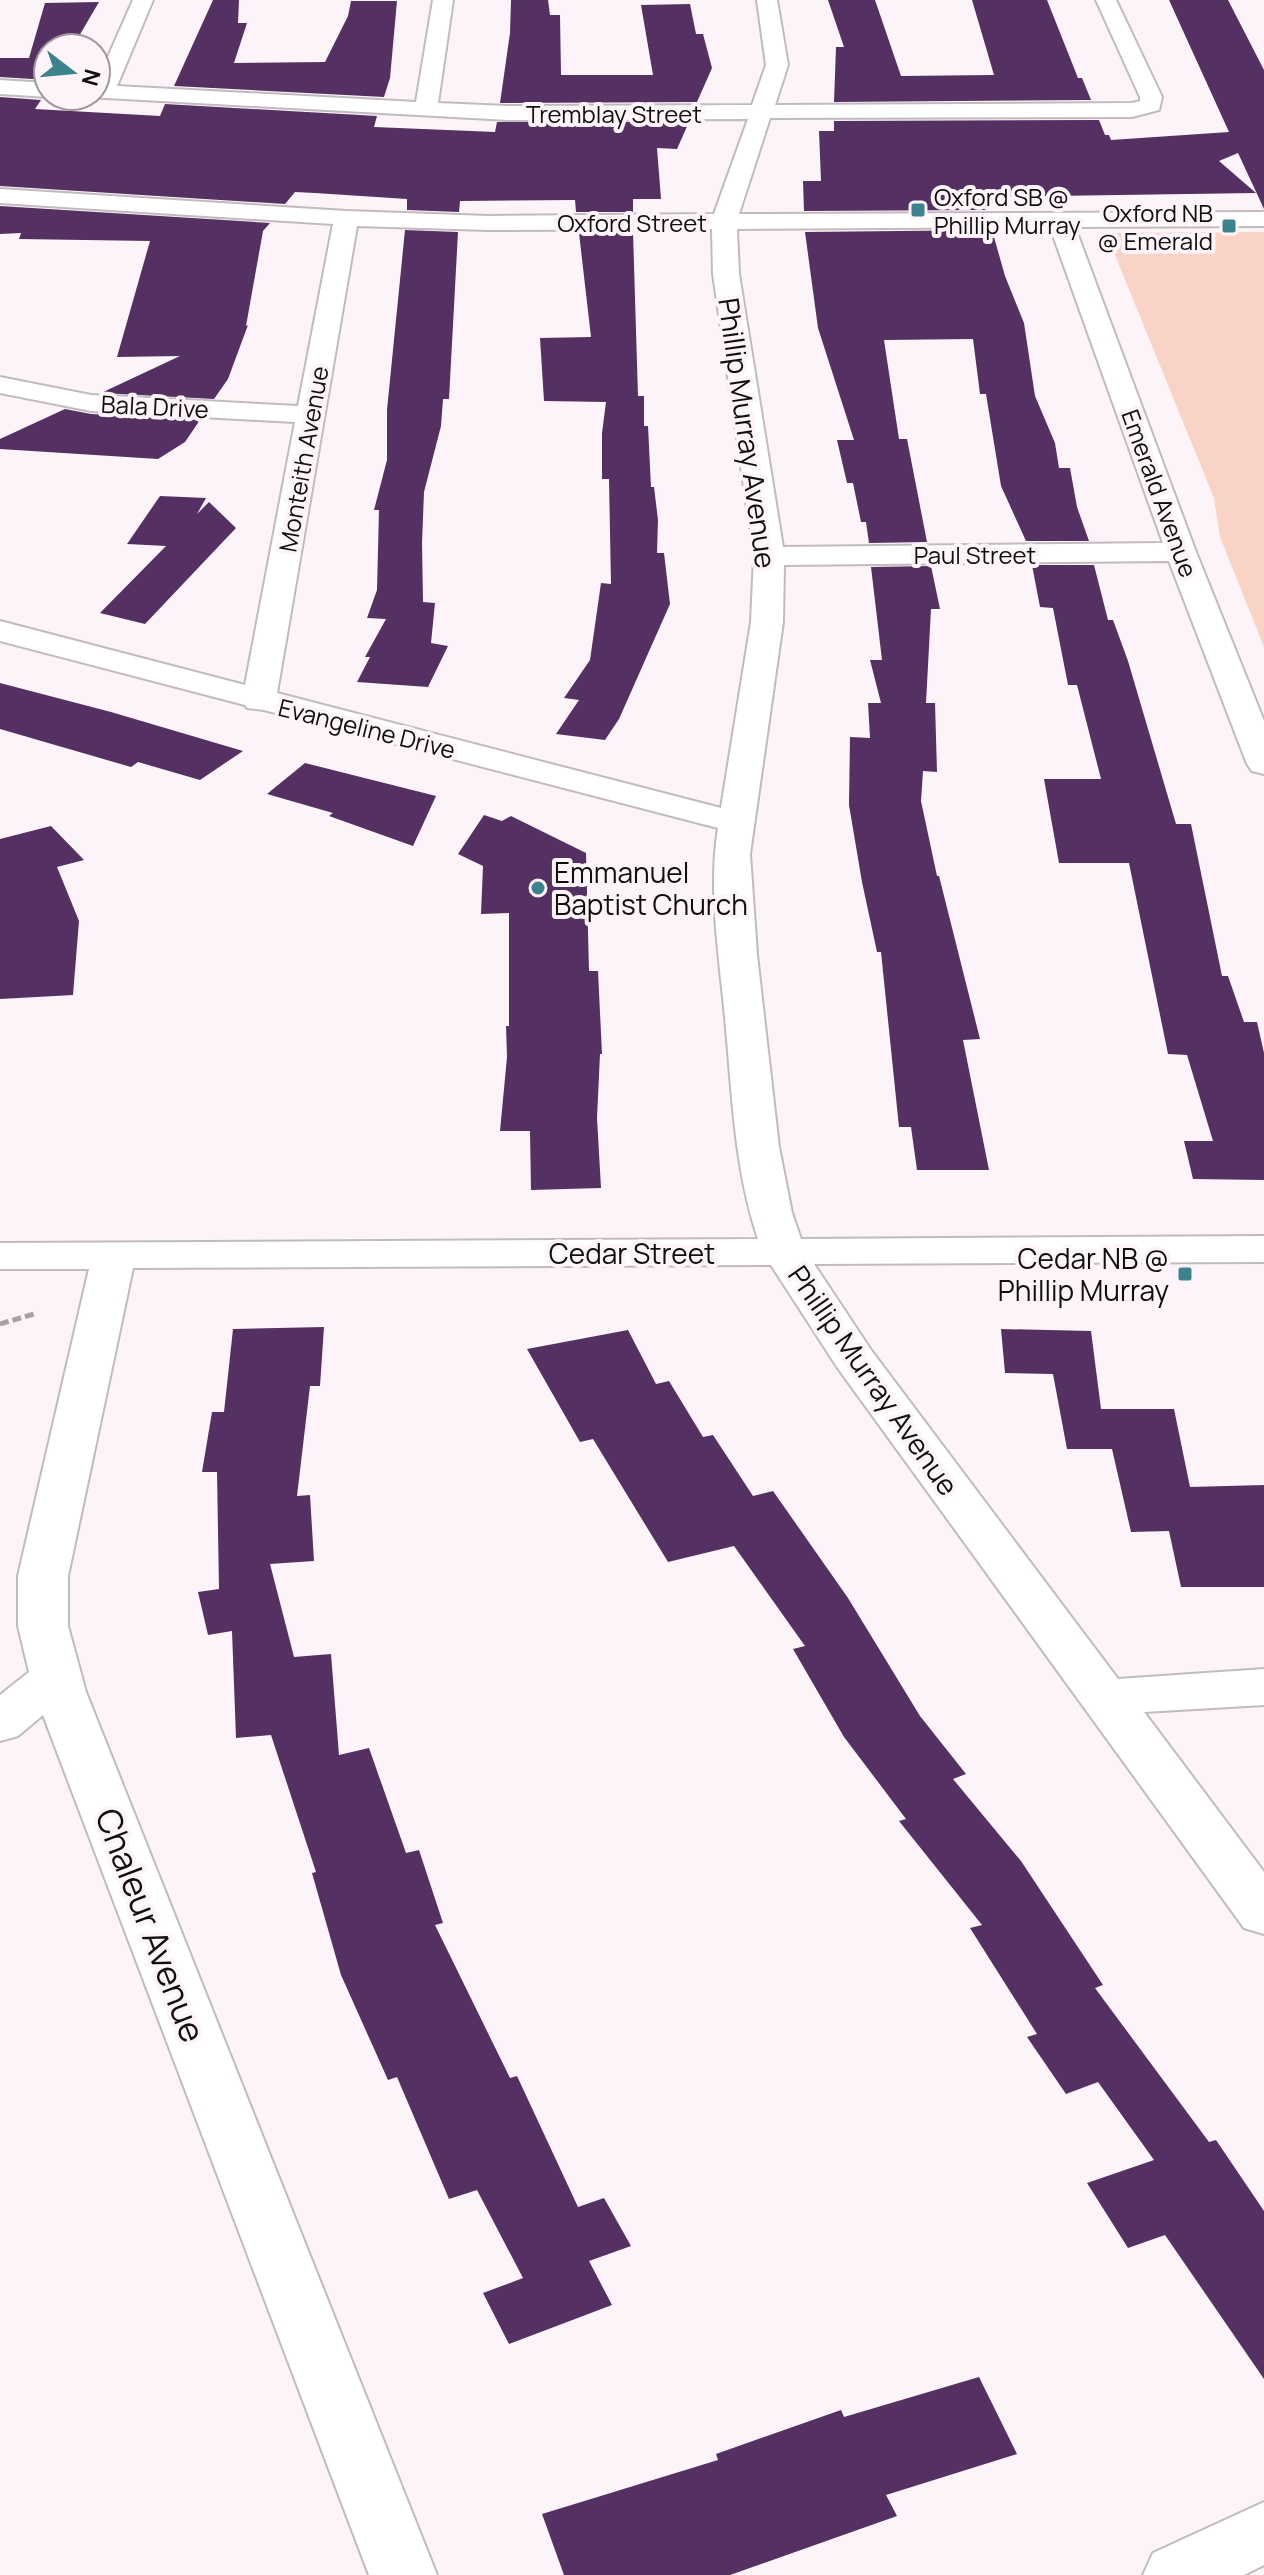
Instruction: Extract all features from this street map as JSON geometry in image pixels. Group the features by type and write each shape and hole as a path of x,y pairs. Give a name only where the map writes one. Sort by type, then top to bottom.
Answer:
{"street":[{"path":"112,66 143,0"},
{"path":"426,109 443,0"},
{"name":"Phillip Murray Avenue","path":"767,0 777,56 762,112 724,222 726,274 769,556 767,622 732,854 738,955 758,1147 771,1213 785,1253 853,1357 1264,1913"},
{"name":"Tremblay Street","path":"112,94 508,113 1132,110 1151,105 1151,97 1106,0"},
{"path":"0,87 32,89"},
{"name":"Oxford Street","path":"0,196 346,218 489,223 1264,219"},
{"name":"Monteith Avenue","path":"259,701 346,218"},
{"name":"Emerald Avenue","path":"1060,221 1181,552 1264,764"},
{"name":"Bala Drive","path":"0,385 91,403 312,415"},
{"name":"Paul Street","path":"769,556 1181,552"},
{"name":"Evangeline Drive","path":"0,631 259,701 735,822"},
{"name":"Cedar Street","path":"0,1256 1264,1249"},
{"name":"Chaleur Avenue","path":"114,1255 43,1576 43,1626 56,1677 403,2575"},
{"path":"0,1723 56,1677"},
{"path":"1106,1697 1264,1687"},
{"path":"1177,2575 1264,2532"}],"path":[{"path":"0,1324 37,1313"}],"shaded area":[{"path":"1264,232 1264,647 1220,537 1214,498 1106,233"}],"building":[{"path":"213,0 239,0 238,23 247,23 234,63 325,62 348,16 351,1 397,1 390,78 384,97 174,86"},
{"path":"511,0 548,0 550,15 560,15 561,75 653,75 641,5 690,4 696,34 703,34 712,68 697,102 500,103 510,33"},
{"path":"828,0 875,0 901,76 994,75 972,0 1047,0 1078,78 1082,78 1091,100 834,102 836,47 844,47"},
{"path":"1169,0 1228,0 1264,70 1264,209 1238,153 1219,161 1256,193 982,197 986,210 804,211 803,181 821,181 819,131 834,131 834,121 1099,120 1105,135 1109,135 1111,140 1229,132"},
{"path":"99,2 81,32 37,32 45,3"},
{"path":"32,48 32,79 0,77 0,58 29,58"},
{"path":"0,97 32,99 32,112 160,116 165,104 377,116 374,127 495,132 497,122 689,122 677,149 657,148 661,199 633,199 633,212 576,212 575,200 460,201 459,212 407,210 407,199 315,193 295,192 285,204 0,186"},
{"path":"0,206 270,223 263,231 248,325 228,379 214,399 101,393 180,356 117,357 150,241 19,239 21,233 0,234"},
{"path":"405,230 458,232 449,399 443,399 441,426 424,492 422,543 423,602 435,603 431,643 448,646 428,687 357,682 370,657 365,657 386,619 367,618 377,590 379,510 374,510 387,460 387,410"},
{"path":"992,230 1005,276 1024,323 1035,396 1055,443 1059,468 1070,468 1077,507 1089,541 1026,541 1001,486 986,394 980,394 973,339 884,340 899,439 907,439 927,542 869,543 866,522 861,522 853,483 847,483 837,440 854,440 818,328 805,232"},
{"path":"633,232 638,396 644,396 644,426 648,426 651,487 654,487 658,520 657,553 664,553 670,604 619,719 605,740 556,734 579,700 564,698 590,660 601,583 611,584 609,479 602,479 606,402 544,401 540,338 591,337 579,233"},
{"path":"65,409 91,414 200,420 185,442 158,459 0,449 0,439"},
{"path":"160,496 206,498 197,514 209,502 236,528 145,624 100,613 166,546 127,544"},
{"path":"1032,565 1094,565 1108,620 1113,620 1128,661 1176,824 1191,824 1222,976 1228,976 1244,1022 1257,1022 1264,1053 1264,1180 1193,1179 1184,1141 1213,1141 1187,1055 1168,1054 1129,863 1059,863 1044,779 1101,779 1077,685 1068,685 1053,608 1040,607"},
{"path":"931,566 940,609 931,609 926,703 935,703 937,772 923,771 921,801 937,876 980,1039 963,1040 989,1170 917,1170 911,1127 899,1127 881,952 877,952 849,805 850,737 870,738 868,703 881,703 870,660 882,660 871,567"},
{"path":"0,683 243,751 200,780 138,762 131,767 0,729"},
{"path":"305,763 436,796 413,846 329,816 333,813 267,794"},
{"path":"484,815 502,821 511,816 586,853 589,971 598,971 602,1054 597,1118 601,1188 531,1190 530,1131 500,1131 507,1057 506,1026 509,1026 509,913 481,914 483,866 458,854"},
{"path":"51,826 84,860 57,867 79,921 73,995 0,999 0,839"},
{"path":"324,1327 320,1386 310,1386 297,1496 310,1495 314,1561 270,1564 294,1657 331,1654 339,1755 369,1748 406,1853 419,1850 443,1923 435,1925 510,2078 517,2076 578,2207 604,2198 631,2246 589,2261 612,2305 509,2344 483,2293 523,2278 477,2190 449,2199 397,2077 388,2080 341,1975 312,1873 316,1872 271,1735 236,1738 232,1631 208,1635 198,1592 219,1589 217,1472 202,1472 212,1412 224,1412 233,1329"},
{"path":"1001,1329 1091,1331 1101,1409 1174,1409 1190,1487 1264,1485 1264,1587 1181,1587 1169,1531 1131,1532 1112,1449 1067,1449 1053,1374 1005,1373"},
{"path":"628,1330 656,1384 669,1381 703,1437 713,1435 753,1496 773,1491 848,1598 920,1716 966,1774 953,1779 1021,1861 1103,1985 1095,1988 1209,2142 1216,2140 1264,2211 1264,2379 1165,2235 1128,2248 1087,2183 1154,2160 1098,2082 1066,2094 1027,2037 1037,2034 970,1928 982,1925 899,1821 906,1819 844,1737 793,1649 805,1646 734,1546 668,1562 593,1439 580,1442 527,1349"},
{"path":"979,2377 1017,2454 886,2495 897,2516 730,2575 564,2575 542,2514 718,2460 716,2454 841,2410 844,2417"}],"place":[{"name":"Oxford SB @ Phillip Murray","path":"918,210"},
{"name":"Oxford NB @ Emerald","path":"1229,226"},
{"name":"Emmanuel Baptist Church","path":"538,888"},
{"name":"Cedar NB @ Phillip Murray","path":"1185,1274"}]}
